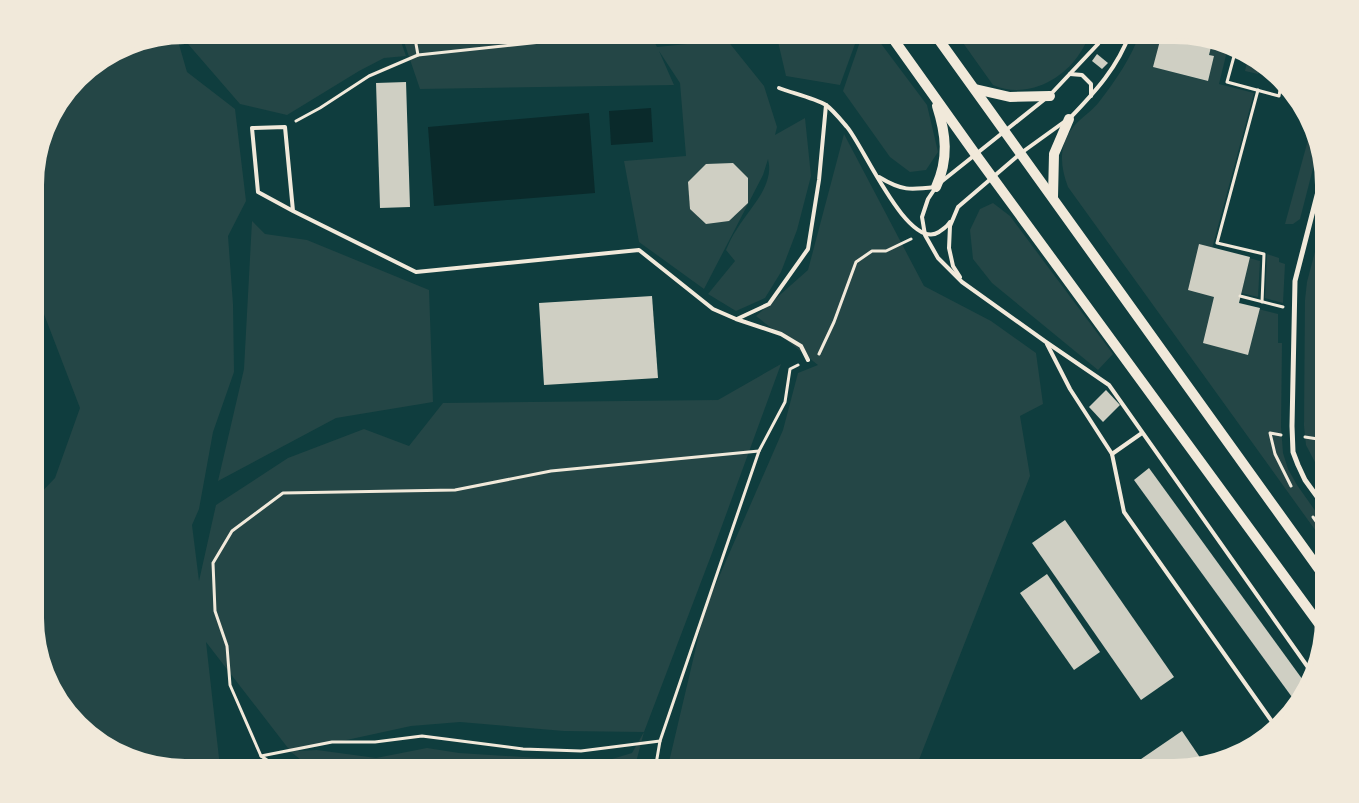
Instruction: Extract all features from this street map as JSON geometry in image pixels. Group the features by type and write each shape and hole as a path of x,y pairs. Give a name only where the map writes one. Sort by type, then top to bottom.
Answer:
{"main road":[{"path":"895,41 976,155 1317,621"},
{"path":"940,41 1317,565"},
{"path":"975,89 1010,96 1050,96"},
{"path":"934,95 944,128 945,156 942,175 936,187"},
{"path":"1053,197 1054,154 1069,119"}],"street":[{"path":"1317,195 1295,281 1292,426 1293,452 1305,480 1317,497"}],"lane":[{"path":"1100,41 1050,96 936,187 928,199 922,217 925,235 938,258 962,282 1109,385 1309,668"},
{"path":"779,88 826,105 848,128 897,209 910,224 925,235 934,234 948,226 958,207 976,190 993,178 1021,152 1069,119 1105,80 1126,41"},
{"path":"1070,74 1082,75 1091,84 1091,96"},
{"path":"736,319 768,304 808,249 819,180 826,105"},
{"path":"293,211 285,127 252,128 258,192 293,211 416,272 639,250 713,309 781,334 801,346 808,360"},
{"path":"877,176 894,186 911,190 936,187"},
{"path":"958,207 950,226 949,248 953,266 962,282"},
{"path":"1046,342 1070,389 1112,454 1124,512 1272,723"},
{"path":"1112,454 1142,433"}],"path":[{"path":"416,41 418,55"},
{"path":"285,127 320,108 369,76 418,55 551,41"},
{"path":"1234,55 1227,82 1278,96 1280,88"},
{"path":"1258,90 1217,243 1264,254 1262,302"},
{"path":"656,762 660,741 759,452 785,402 790,369 818,355 834,322 856,262 872,250 886,251 925,235"},
{"path":"1240,296 1294,309"},
{"path":"270,762 261,756 230,685 227,646 214,611 213,563 232,530 283,493 455,490 552,471 759,452"},
{"path":"261,756 332,742 375,742 422,736 523,749 581,751 660,741"}],"shaded area":[{"path":"178,41 187,72 235,109 246,201 228,236 233,304 234,372 213,432 199,509 192,525 199,581 216,505 288,458 364,429 409,446 443,403 718,400 781,364 644,732 564,731 460,722 411,726 296,751 317,750 376,758 427,748 459,753 595,762 304,762 291,752 206,642 219,762 167,761 148,757 130,751 105,737 77,713 66,698 52,673 42,636 41,493 55,478 80,408 41,306 41,185 46,148 52,130 61,113 77,90 90,77 122,56 148,46 167,42"},
{"path":"189,41 401,41 406,56 384,58 287,115 240,104 188,44"},
{"path":"404,41 654,41 657,47 728,41 764,86 777,127 775,135 805,118 811,176 797,230 781,272 765,298 736,311 708,294 735,261 726,250 742,221 760,196 768,178 768,159 763,175 704,289 639,242 624,161 686,156 680,83 659,51 674,85 420,89"},
{"path":"778,41 856,41 840,85 786,76"},
{"path":"860,41 879,41 927,105 938,152 926,170 910,172 890,157 843,91"},
{"path":"962,41 1087,41 1070,65 1040,86 1017,90 993,85"},
{"path":"1160,41 1154,67 1207,81 1214,57 1209,55 1211,46 1227,51 1219,84 1254,93 1210,256 1235,303 1278,314 1278,343 1282,343 1281,427 1283,453 1288,469 1297,485 1317,513 1317,533 1068,187 1062,163 1065,141 1074,126 1096,105 1111,85 1128,60 1136,42"},
{"path":"1247,62 1259,70 1258,74 1245,71"},
{"path":"651,108 653,142 611,145 609,111"},
{"path":"589,113 595,193 434,206 428,127"},
{"path":"844,134 924,286 991,321 1036,353 1043,404 1020,416 1030,476 918,761 669,762 705,609 783,430 798,373 818,365 756,316 808,270"},
{"path":"1309,136 1315,160 1300,219 1293,224 1285,224"},
{"path":"993,203 1010,216 1113,354 1098,370 992,283 973,259 970,230 980,209"},
{"path":"252,221 265,234 307,240 429,290 433,402 336,418 218,481 244,369"},
{"path":"1317,244 1317,466 1306,445 1304,426 1305,300 1307,282"},
{"path":"1267,254 1279,258 1279,262 1285,264 1283,303 1265,298"},
{"path":"1249,258 1260,261 1258,297 1241,293"},
{"path":"644,732 636,762 603,762 632,753"}],"building":[{"path":"1160,41 1192,42 1211,46 1209,55 1214,56 1208,81 1153,67"},
{"path":"1097,54 1108,63 1102,69 1092,61"},
{"path":"406,82 410,207 380,208 376,83"},
{"path":"733,163 748,178 748,203 729,221 706,224 690,209 688,182 706,164"},
{"path":"1199,244 1250,257 1239,303 1260,308 1248,355 1203,343 1214,297 1188,290"},
{"path":"652,296 658,378 544,385 539,303"},
{"path":"1106,390 1120,405 1103,422 1089,407"},
{"path":"1149,468 1303,680 1293,698 1134,480"},
{"path":"1065,520 1174,677 1141,700 1032,543"},
{"path":"1047,574 1100,652 1074,670 1020,593"},
{"path":"1182,731 1201,759 1183,761 1138,761"}]}
